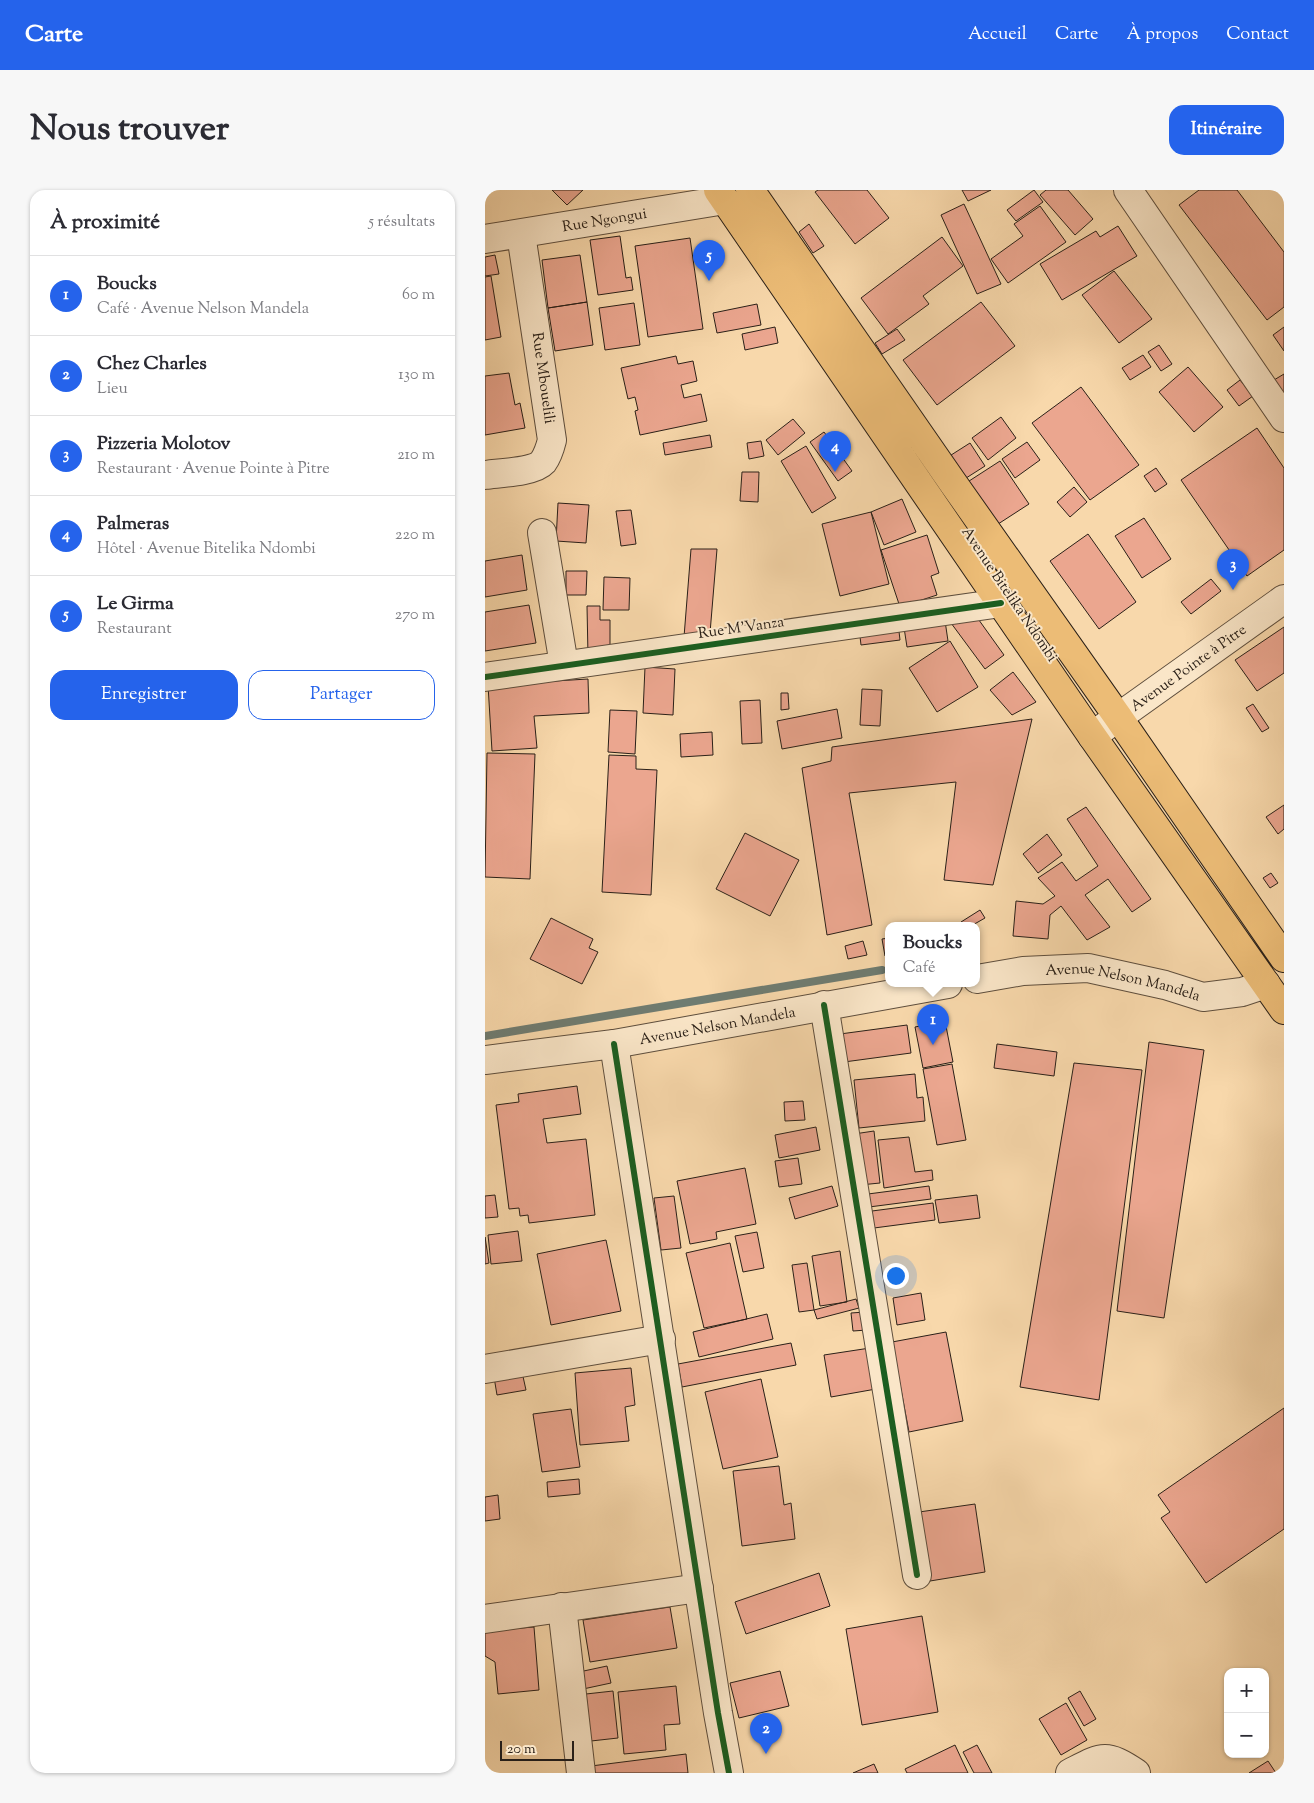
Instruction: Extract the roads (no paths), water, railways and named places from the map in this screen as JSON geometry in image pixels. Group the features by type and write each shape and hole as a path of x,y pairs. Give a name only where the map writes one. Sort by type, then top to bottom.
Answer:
{"highway":[{"name":"Avenue Bitelika Ndombi","path":"750,190 1284,958"},
{"name":"Avenue Bitelika Ndombi","path":"722,195 1092,736 1284,1010"}],"street":[{"path":"1128,190 1284,418"},
{"name":"Rue Ngongui","path":"485,240 722,195"},
{"name":"Rue Mbouelili","path":"485,475 522,470 541,464 549,454 552,440 521,234"},
{"path":"542,533 564,665"},
{"name":"Avenue Pointe à Pitre","path":"1092,736 1284,599"},
{"name":"Rue M'Vanza","path":"485,677 1001,603"},
{"name":"Avenue Nelson Mandela","path":"980,978 1023,971 1088,968 1165,985 1203,997 1242,992 1266,984"},
{"name":"Avenue Nelson Mandela","path":"485,1060 614,1044 930,987"},
{"path":"824,1005 917,1574"},
{"path":"614,1044 661,1339 717,1714 729,1773"},
{"path":"485,1369 661,1339"},
{"path":"485,1619 699,1588"},
{"path":"563,1607 581,1773"},
{"path":"1070,1773 1095,1760 1108,1758 1136,1773"}],"waterway":[{"path":"485,1036 882,970"}],"place":[{"name":"Le Girma","path":"709,281"},
{"name":"Palmeras","path":"835,472"},
{"name":"Pizzeria Molotov","path":"1233,590"},
{"name":"Boucks","path":"933,1045"},
{"name":"Chez Charles","path":"766,1754"}]}
